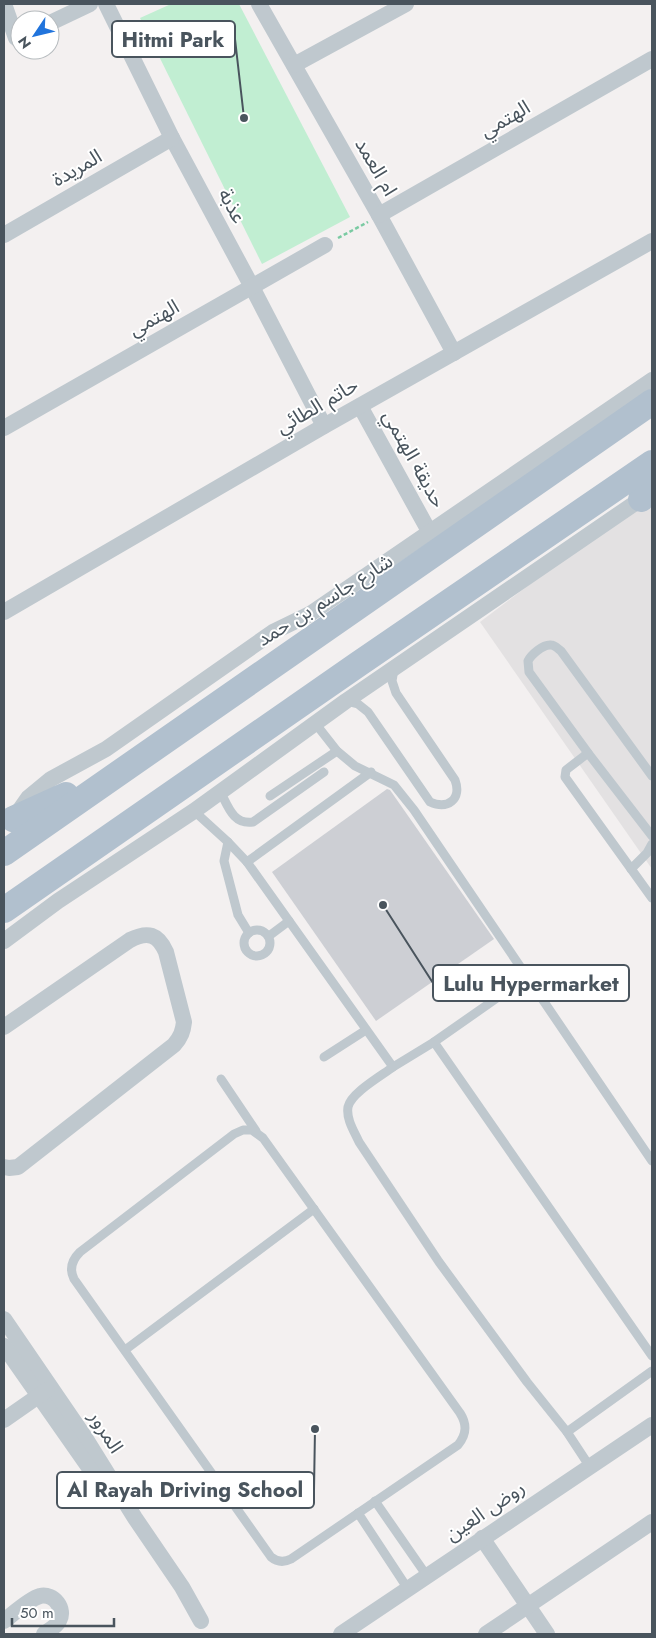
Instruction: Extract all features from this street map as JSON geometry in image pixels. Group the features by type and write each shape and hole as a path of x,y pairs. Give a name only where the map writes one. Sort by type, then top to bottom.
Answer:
{"main road":[{"name":"شارع جاسم بن حمد","path":"4,853 652,402"},
{"path":"4,910 652,463"},
{"path":"8,823 87,785 105,782"}],"street":[{"path":"4,4 10,28"},
{"path":"60,18 90,4"},
{"name":"عذبة","path":"106,4 172,138 324,426"},
{"name":"ام العمد","path":"259,4 379,215 454,353"},
{"path":"294,65 406,4"},
{"name":"الهتمي","path":"379,215 652,59"},
{"name":"المريدة","path":"4,235 172,138"},
{"name":"حاتم الطائي","path":"4,612 324,426 652,240"},
{"name":"الهتمي","path":"4,428 325,245"},
{"name":"شارع جاسم بن حمد","path":"8,823 28,798 51,779 106,749 273,632 310,614 652,380"},
{"name":"حديقة الهتمي","path":"360,406 430,533"},
{"path":"4,942 58,902 194,811 346,701 648,493"},
{"path":"4,1027 140,935 152,935 162,942 184,1022 180,1038 174,1045 18,1167 4,1167"},
{"name":"المرور","path":"4,1319 44,1391"},
{"name":"المرور","path":"4,1346 44,1391 135,1518 182,1587 205,1628"},
{"path":"4,1420 44,1391"},
{"name":"روض العين","path":"341,1634 652,1425"},
{"path":"486,1634 652,1522"},
{"path":"482,1538 547,1634"},
{"path":"4,1621 34,1598 50,1597 59,1606 61,1614 58,1623 44,1634"}],"lane":[{"path":"652,776 562,651 552,645 547,645 531,656 528,662 529,672 652,836"},
{"path":"346,701 358,704 368,712 430,802 440,806 448,804 455,797 458,789 455,780 396,693 392,681 394,669"},
{"path":"315,723 337,752 355,766 371,772 394,785 414,810 652,1161"},
{"path":"270,796 337,752"},
{"path":"588,753 566,770 565,777 652,898"},
{"path":"220,791 238,821 245,823 253,822 324,772"},
{"path":"247,862 371,772"},
{"path":"194,811 247,862 393,1067"},
{"path":"228,842 224,861 238,915 249,933"},
{"path":"632,868 652,844"},
{"path":"269,936 289,921"},
{"path":"257,930 269,936 269,949 263,955 255,956 245,948 244,940 249,933 257,930"},
{"path":"527,977 434,1042 393,1067 355,1096 348,1107 350,1122 358,1142 439,1262 527,1382 567,1432 590,1467"},
{"path":"324,1058 366,1030"},
{"path":"434,1042 652,1356"},
{"path":"221,1079 256,1132 263,1138 460,1413 465,1424 464,1435 458,1445 287,1561 278,1562 271,1557 124,1350 74,1279 71,1270 74,1259 80,1252 234,1134 243,1130 256,1132"},
{"path":"124,1350 314,1209"},
{"path":"567,1432 652,1371"},
{"path":"374,1501 427,1576"},
{"path":"358,1513 408,1589"}],"path":[{"path":"325,245 379,215"}],"shaded area":[{"path":"652,492 652,869 480,622"}],"green space":[{"path":"171,4 239,4 350,217 262,264 140,18"}],"building":[{"path":"387,789 390,790 494,939 376,1021 272,872"}],"place":[{"name":"Hitmi Park","path":"244,118"},
{"name":"Lulu Hypermarket","path":"383,905"},
{"name":"Al Rayah Driving School","path":"315,1429"}]}
